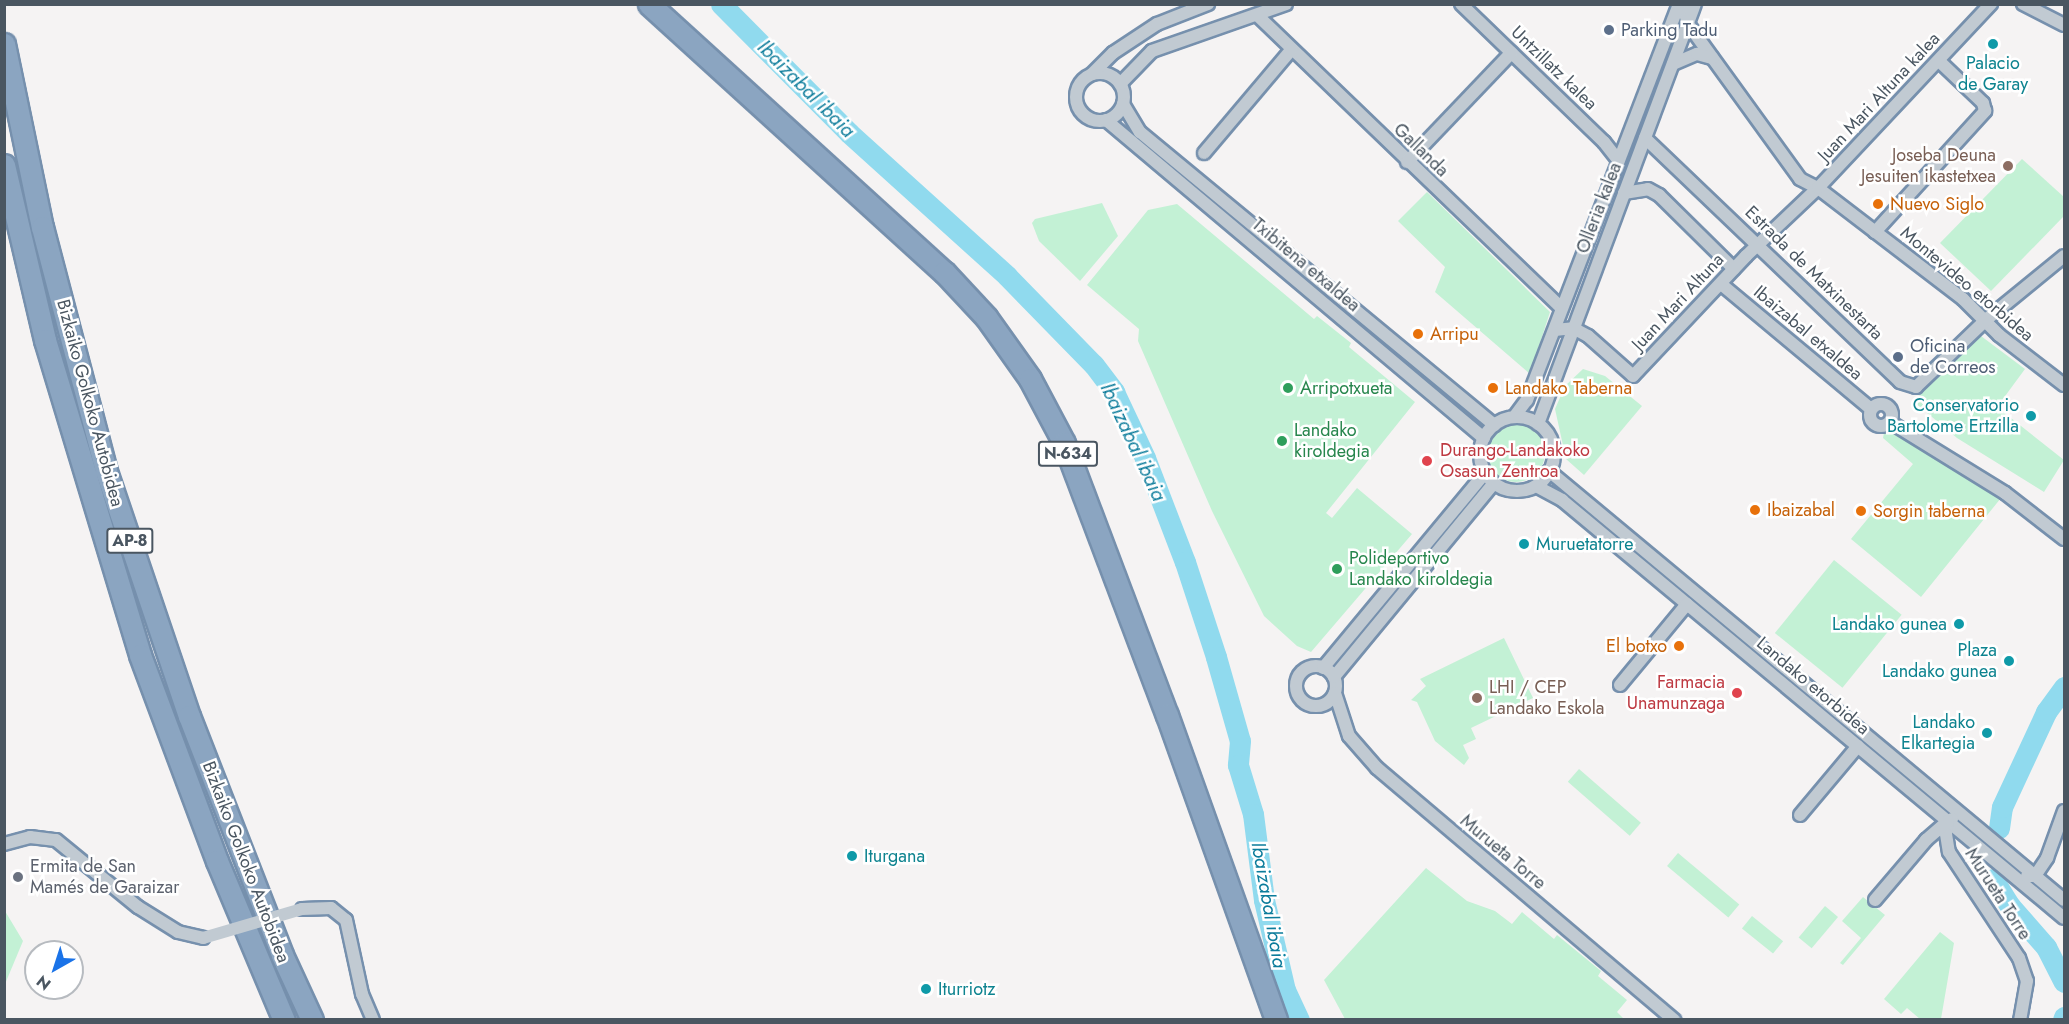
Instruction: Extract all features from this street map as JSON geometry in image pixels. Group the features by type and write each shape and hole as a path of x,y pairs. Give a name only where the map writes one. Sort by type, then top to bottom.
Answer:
{"highway":[{"name":"N-634","path":"656,8 944,272 986,317 1030,379 1068,454 1167,715 1276,1020"},
{"name":"Bizkaiko Golkoko Autobidea","path":"4,44 42,227 106,471 189,716 282,955 312,1020"},
{"name":"Bizkaiko Golkoko Autobidea","path":"4,165 45,340 140,655 217,861 284,1020"}],"street":[{"path":"1092,74 1108,74 1120,84 1123,104 1106,120 1090,118 1076,100 1076,90 1092,74 1113,53 1157,24 1208,4"},
{"path":"1120,84 1152,51 1286,4"},
{"name":"Untzillatz kalea","path":"1461,4 1618,160"},
{"path":"1681,4 1688,24 1800,179 1802,205"},
{"name":"Olleria kalea","path":"1514,417 1527,400 1618,160 1681,4"},
{"name":"Olleria kalea","path":"1538,424 1695,4"},
{"name":"Juan Mari Altuna kalea","path":"1818,188 1939,62 1990,4"},
{"path":"2023,4 2064,25"},
{"name":"Gallanda","path":"1257,15 1561,308"},
{"path":"1204,153 1291,50"},
{"path":"1407,162 1511,53"},
{"path":"1673,64 1697,54 1712,58"},
{"path":"1875,232 1985,111 1983,103 1939,62"},
{"name":"Txibitena etxaldea","path":"1123,104 1140,132 1494,425"},
{"name":"Txibitena etxaldea","path":"1106,120 1484,438"},
{"name":"Estrada de Matxinestarta","path":"1645,138 1759,244 1900,382 1916,387 1987,320"},
{"path":"1830,197 1834,171"},
{"name":"Montevideo etorbidea","path":"1800,179 1818,188 1875,232 1987,320 1999,335 2064,385"},
{"name":"Juan Mari Altuna","path":"1573,328 1633,376 1734,268 1818,188"},
{"path":"1624,193 1648,189 1659,195 1734,268"},
{"path":"1987,320 2064,256"},
{"name":"Ibaizabal etxaldea","path":"1721,284 1871,409 1879,404 1889,406 1890,422 2005,493 2064,539"},
{"path":"1555,330 1573,328"},
{"path":"1514,417 1538,424 1551,440 1550,471 1536,486 1514,491 1494,483 1485,473 1480,461 1484,438 1494,425 1514,417"},
{"name":"Landako etorbidea","path":"1550,471 2064,900"},
{"path":"1485,473 1323,668 1304,670 1297,682 1298,695 1308,704 1321,706 1335,693 1334,677 1494,483"},
{"name":"Landako etorbidea","path":"1536,486 1551,491 2064,918"},
{"path":"1620,685 1687,604"},
{"path":"1323,668 1334,677"},
{"name":"Murueta Torre","path":"1335,693 1349,736 1377,768 1674,1020"},
{"path":"1800,815 1858,746"},
{"path":"1997,862 2003,862 2022,876 2035,876 2048,858 2064,811"},
{"name":"Murueta Torre","path":"1980,830 1957,819 1948,821 1949,852 2019,958 2027,981 2020,1020"},
{"path":"1875,900 1948,821"},
{"path":"4,844 30,837 56,840 138,907 178,932 203,938 302,909 331,908 346,920 362,994 374,1020"}],"green space":[{"path":"2022,159 2064,197 2064,216 1991,291 1940,243"},
{"path":"1427,192 1550,312 1530,374 1435,292 1445,267 1398,221"},
{"path":"1102,203 1118,236 1080,281 1039,241 1032,223 1035,219"},
{"name":"Landako kiroldegia","path":"1177,204 1314,319 1317,316 1351,343 1349,347 1415,402 1326,513 1332,518 1357,488 1412,534 1311,652 1297,646 1264,616 1212,511 1138,341 1139,329 1087,285 1148,210"},
{"path":"1981,336 2025,369 1997,407 2064,460 2044,492 1957,438 1913,401"},
{"path":"1583,369 1605,376 1642,406 1584,475 1566,459 1555,409 1565,386"},
{"path":"1516,424 1532,429 1540,437 1545,453 1540,469 1532,477 1516,482 1500,477 1492,469 1487,453 1492,437 1500,429"},
{"path":"1894,429 2001,498 1921,597 1851,539 1913,464 1883,438 1884,433"},
{"path":"1834,560 1902,615 1842,688 1775,633"},
{"path":"1504,638 1533,698 1471,728 1476,739 1463,745 1469,758 1464,765 1435,741 1417,702 1411,700 1426,686 1420,679"},
{"path":"1579,769 1641,823 1630,836 1568,782"},
{"path":"1678,853 1739,904 1728,917 1667,866"},
{"path":"1426,868 1467,901 1495,911 1512,924 1522,912 1554,939 1557,935 1601,971 1598,976 1627,1000 1617,1012 1624,1019 1345,1019 1324,980"},
{"path":"1863,897 1885,915 1843,965 1840,963 1861,938 1842,921"},
{"path":"1825,906 1838,917 1812,948 1799,937"},
{"path":"5,911 23,941 5,984"},
{"path":"1752,916 1783,941 1773,954 1742,928"},
{"path":"1940,932 1954,943 1941,1019 1920,1019 1907,1008 1901,1014 1884,999"}],"waterway":[{"name":"Ibaizabal ibaia","path":"721,4 849,133 1007,276 1094,365 1114,392 1145,458 1185,562 1216,657 1240,741 1238,765 1253,814 1264,900 1285,990 1299,1020"},
{"path":"1999,828 2002,807 2046,712 2064,687"},
{"path":"1993,879 2010,906 2046,947 2064,982"}],"place":[{"name":"Parking Tadu","path":"1609,30"},
{"name":"Palacio de Garay","path":"1993,44"},
{"name":"Joseba Deuna Jesuiten ikastetxea","path":"2008,166"},
{"name":"Nuevo Siglo","path":"1878,204"},
{"name":"Arripu","path":"1418,334"},
{"name":"Oficina de Correos","path":"1898,357"},
{"name":"Arripotxueta","path":"1288,388"},
{"name":"Landako Taberna","path":"1493,388"},
{"name":"Conservatorio Bartolome Ertzilla","path":"2031,416"},
{"name":"Landako kiroldegia","path":"1282,441"},
{"name":"Durango-Landakoko Osasun Zentroa","path":"1427,461"},
{"name":"Ibaizabal","path":"1755,510"},
{"name":"Sorgin taberna","path":"1861,511"},
{"name":"Muruetatorre","path":"1524,544"},
{"name":"Polideportivo Landako kiroldegia","path":"1337,569"},
{"name":"Landako gunea","path":"1959,624"},
{"name":"El botxo","path":"1679,646"},
{"name":"Plaza Landako gunea","path":"2009,661"},
{"name":"Farmacia Unamunzaga","path":"1737,693"},
{"name":"LHI / CEP Landako Eskola","path":"1477,698"},
{"name":"Landako Elkartegia","path":"1987,733"},
{"name":"Iturgana","path":"852,856"},
{"name":"Ermita de San Mamés de Garaizar","path":"18,877"},
{"name":"Iturriotz","path":"926,989"}]}
